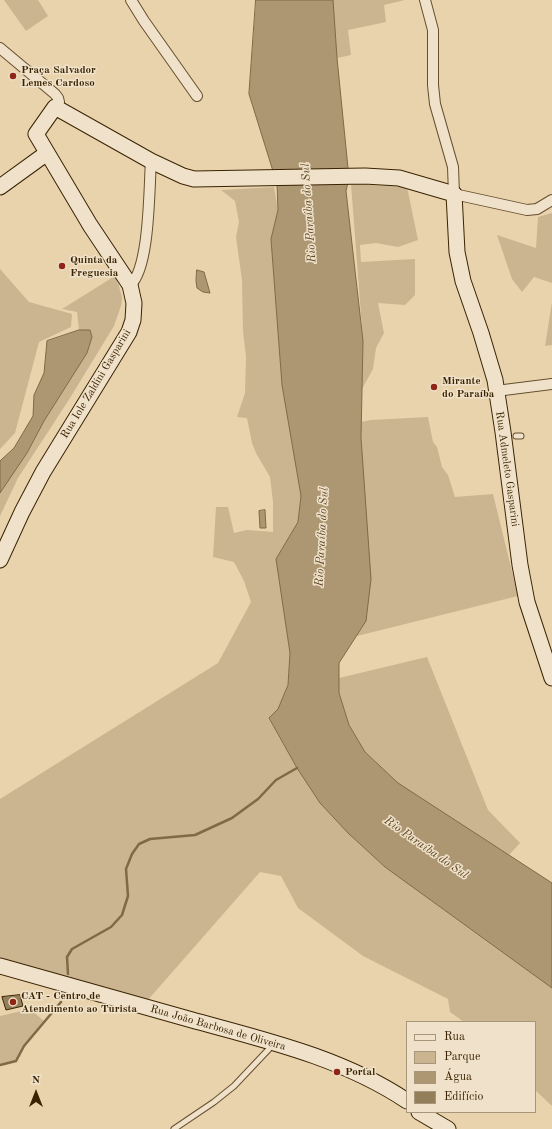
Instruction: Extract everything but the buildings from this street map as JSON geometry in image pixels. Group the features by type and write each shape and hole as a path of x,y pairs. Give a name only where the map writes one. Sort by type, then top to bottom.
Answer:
{"main road":[{"path":"56,107 151,161 183,176 194,179 365,176 399,178 454,194"},
{"name":"Rua Iole Zaldini Gasparini","path":"0,560 22,512 43,472 129,332 134,320 134,303 130,285 90,225 36,134 56,107"},
{"path":"0,187 47,153"},
{"name":"Rua Admeleto Gasparini","path":"454,194 457,252 463,281 481,334 494,380 527,602 552,678"},
{"name":"Rua João Barbosa de Oliveira","path":"0,966 306,1053 348,1070 406,1100"},
{"name":"Rua João Barbosa de Oliveira","path":"0,973 291,1057 347,1079 406,1106"},
{"path":"421,1113 446,1128"},
{"path":"424,1113 446,1128"}],"street":[{"path":"131,0 197,96"},
{"name":"Rua Admeleto Gasparini","path":"425,0 433,30 435,104 452,163 454,194"},
{"path":"0,48 55,94 59,102 56,107"},
{"path":"130,285 134,282 141,266 145,249 151,161"},
{"path":"454,194 527,210 537,209 552,200"},
{"path":"496,391 552,384"}],"lane":[{"path":"174,1129 229,1090 269,1050"}],"green space":[{"path":"4,0 38,0 48,16 26,31"},
{"path":"332,0 405,0 384,5 386,22 348,30 351,55 337,58"},
{"path":"351,184 407,187 418,240 398,247 376,243 360,245 361,262 415,259 415,295 405,305 378,303 384,333 376,348 373,369 362,389 363,341"},
{"path":"274,187 278,210 271,239 282,385 301,496 298,522 276,559 290,653 288,685 278,709 269,719 297,768 320,803 348,833 385,867 552,988 552,1106 536,1091 536,1021 463,1021 450,1012 448,999 363,956 298,908 281,876 260,872 147,1001 0,962 0,799 218,663 251,602 244,581 234,562 213,557 216,507 228,507 234,533 247,530 273,532 273,502 270,477 252,443 247,418 237,417 245,393 246,357 243,331 242,280 236,237 239,222 235,201 221,190"},
{"path":"552,213 552,283 534,277 522,292 512,279 497,235 536,248 538,217"},
{"path":"0,269 29,302 72,314 71,327 39,342 15,433 0,449"},
{"path":"115,276 122,298 121,306 114,326 70,398 18,478 0,516 0,493 27,453 44,421 87,353 92,337 90,330 79,330 77,312 62,309"},
{"path":"552,302 552,345 545,346"},
{"path":"428,417 433,442 437,447 442,467 448,475 455,497 493,494 518,596 357,636 366,621 361,422 371,420"},
{"path":"427,657 488,810 520,843 509,855 398,783 365,752 349,725 339,693 339,678"},
{"path":"30,1009 44,1021 24,1046 16,1061 0,1065 0,1016"}],"water":[{"name":"Rio Paraíba do Sul","path":"256,0 333,0 337,58 349,178 346,191 363,341 361,438 371,579 366,621 339,663 339,693 349,725 365,752 398,783 552,883 552,988 385,867 348,833 320,803 297,768 269,718 278,709 288,685 290,653 276,559 298,522 301,496 282,385 271,239 278,210 277,184 249,94"},
{"path":"197,270 204,272 210,293 203,292 197,288"},
{"path":"79,330 90,330 92,337 87,353 44,421 27,453 0,493 0,461 14,448 33,416 34,395 44,373 47,341"},
{"path":"265,510 266,528 260,528 259,511"}],"waterway":[{"path":"68,974 67,957 72,949 111,927 122,915 128,896 126,869 132,854 139,844 150,839 195,835 232,818 258,799 276,780 297,768"},
{"path":"0,1065 16,1061 24,1046 61,1002"}],"place":[{"name":"Praça Salvador Lemes Cardoso","path":"13,76"},
{"name":"Quinta da Freguesia","path":"62,266"},
{"name":"Mirante do Paraíba","path":"434,387"},
{"name":"CAT - Centro de Atendimento ao Turista","path":"13,1002"},
{"name":"Portal","path":"337,1072"}]}
